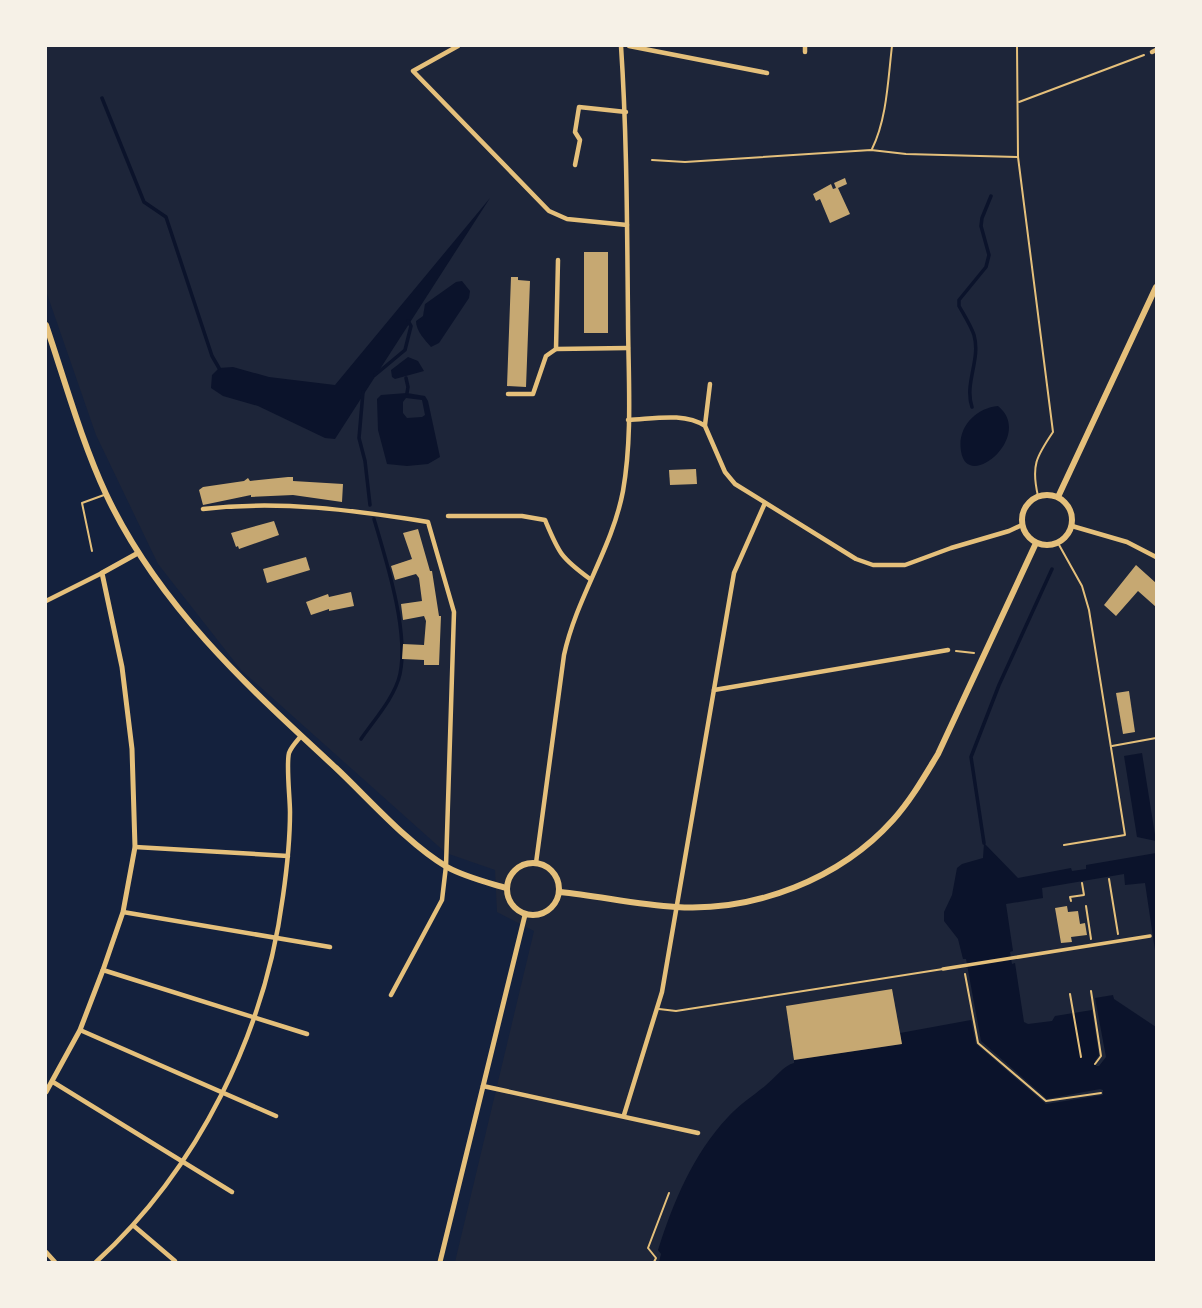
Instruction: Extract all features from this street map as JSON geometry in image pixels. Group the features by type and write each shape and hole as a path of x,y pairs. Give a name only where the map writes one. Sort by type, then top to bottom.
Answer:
{"main road":[{"path":"1058,497 1157,287"},
{"path":"46,325 78,422 106,495 138,554 176,607 208,645 419,846 446,866 506,888"},
{"path":"1038,496 1058,497 1070,509 1072,526 1069,533 1058,543 1036,543 1022,525 1023,511 1038,496"},
{"path":"560,892 677,908 720,906 757,900 796,887 829,872 863,848 892,820 919,786 937,754 1036,543"},
{"path":"536,863 544,865 556,876 560,892 554,907 548,912 525,915 511,904 506,888 508,880 519,867 536,863"}],"street":[{"path":"458,46 413,71 549,211 567,219 627,225"},
{"path":"536,863 564,655 573,617 616,521 623,488 628,420 628,348 626,112 621,46"},
{"path":"629,46 767,73"},
{"path":"575,165 580,140 575,132 579,107 626,112"},
{"path":"556,349 558,260"},
{"path":"508,394 533,394 546,356 556,349 628,348"},
{"path":"710,384 705,426 725,472 735,484 856,559 873,565 905,565 1022,525"},
{"path":"628,420 693,419 705,426"},
{"path":"624,1115 657,1009 677,908 734,573 765,503"},
{"path":"203,509 242,505 289,505 365,512 428,522 454,612 446,866 439,906 391,995"},
{"path":"448,516 522,516 545,520 559,553 590,579"},
{"path":"1072,526 1128,542 1157,557"},
{"path":"46,601 138,554"},
{"path":"46,1092 80,1030 103,970 123,912 135,846 132,749 122,667 102,573"},
{"path":"715,690 948,650"},
{"path":"96,1262 134,1226 183,1161 222,1091 254,1017 276,937 288,856 289,755 301,736"},
{"path":"135,846 288,856"},
{"path":"123,912 330,947"},
{"path":"440,1262 525,915"},
{"path":"943,969 1150,936"},
{"path":"103,970 307,1034"},
{"path":"80,1030 276,1116"},
{"path":"53,1082 232,1192"},
{"path":"483,1086 698,1133"},
{"path":"134,1226 175,1261"},
{"path":"46,1252 55,1262"}],"lane":[{"path":"92,551 82,503 106,495"},
{"path":"1058,543 1082,586 1089,610 1125,835 1064,845"},
{"path":"1111,746 1157,738"},
{"path":"1150,936 1157,934"},
{"path":"657,1009 676,1011 943,969"}],"path":[{"path":"871,150 877,139 892,46"},
{"path":"1017,46 1018,157 1053,432 1039,453 1034,467 1038,496"},
{"path":"1018,103 1154,51"},
{"path":"652,160 685,162 871,150 906,154 1018,157"},
{"path":"948,650 982,655"},
{"path":"1109,879 1119,940"},
{"path":"1071,901 1070,897 1084,895 1082,883"},
{"path":"1086,906 1092,944"},
{"path":"964,966 978,1043 1046,1101 1101,1093"},
{"path":"1091,991 1101,1056 1095,1064"},
{"path":"1070,994 1081,1058"},
{"path":"654,1262 656,1258 648,1248 668,1193"}],"shaded area":[{"path":"46,46 1156,46 1156,1262 455,1262 534,931 497,912 495,870 446,853 241,670 158,564 96,435 46,291"},
{"path":"490,198 335,439 325,438 258,406 223,396 211,388 212,375 219,368 233,367 269,377 335,385"},
{"path":"462,281 470,291 469,298 439,343 431,347 419,332 416,321 423,316 425,304 456,282"},
{"path":"408,357 418,361 424,371 395,379 392,377 391,370"},
{"path":"407,393 425,396 440,457 428,464 387,464 378,430 377,399 381,395","holes":["406,398 422,400 425,415 407,418 403,413 403,402"]},
{"path":"998,406 1007,418 1009,432 1004,444 996,456 985,463 975,466 966,462 961,451 965,427 982,410"},
{"path":"1142,753 1156,841 1137,837 1124,756"},
{"path":"984,843 1018,878 1071,868 1072,871 1086,869 1086,865 1156,853 1156,957 1145,883 1125,885 1124,874 1042,888 1043,898 1006,904 1013,951 1010,952 1012,964 1015,963 1024,1022 1028,1024 1052,1021 1055,1016 1092,1010 1099,1055 1095,1061 1096,1066 1106,1057 1095,998 1113,995 1114,999 1156,1027 1156,1262 659,1262 661,1254 658,1250 670,1215 704,1147 732,1113 783,1069 794,1063 794,1060 902,1044 900,1033 971,1020 976,1044 1046,1104 1103,1095 1103,1090 1100,1089 1047,1099 981,1041 966,959 963,959 958,939 944,921 944,912 952,895 957,868 983,858"}],"building":[{"path":"845,178 847,184 838,188 850,214 830,223 820,199 816,201 813,194 831,184 833,189 836,188 834,183"},
{"path":"584,252 608,252 608,333 584,333"},
{"path":"511,277 530,281 526,387 507,386"},
{"path":"696,469 697,484 670,485 669,470"},
{"path":"293,477 293,481 343,484 342,502 293,495 251,495 203,505 199,490 248,478 250,481"},
{"path":"274,521 279,535 239,549 236,547 231,533"},
{"path":"418,529 432,571 441,616 439,665 424,665 424,660 402,659 403,644 424,645 426,621 424,616 403,620 401,604 422,601 419,578 416,574 395,580 391,566 412,559 403,533"},
{"path":"306,557 310,570 267,583 263,569"},
{"path":"1136,565 1156,583 1156,607 1138,591 1116,616 1104,605"},
{"path":"351,592 354,606 329,609 311,615 306,602 328,594 329,597"},
{"path":"1129,691 1135,732 1123,734 1116,693"},
{"path":"1067,906 1068,912 1078,911 1080,924 1085,923 1087,935 1071,937 1072,942 1061,943 1055,908"},
{"path":"892,989 902,1044 794,1060 786,1006"}],"waterway":[{"path":"102,98 144,202 166,217 212,356 219,368"},
{"path":"972,407 970,389 976,344 973,332 959,306 959,300 986,267 989,255 981,226 991,196"},
{"path":"375,375 405,350 411,326 408,321"},
{"path":"406,378 407,393"},
{"path":"363,392 359,438 365,461 370,505"},
{"path":"361,739 394,691 402,657 395,596 374,519"},
{"path":"984,843 971,757 999,685 1052,569"}]}
